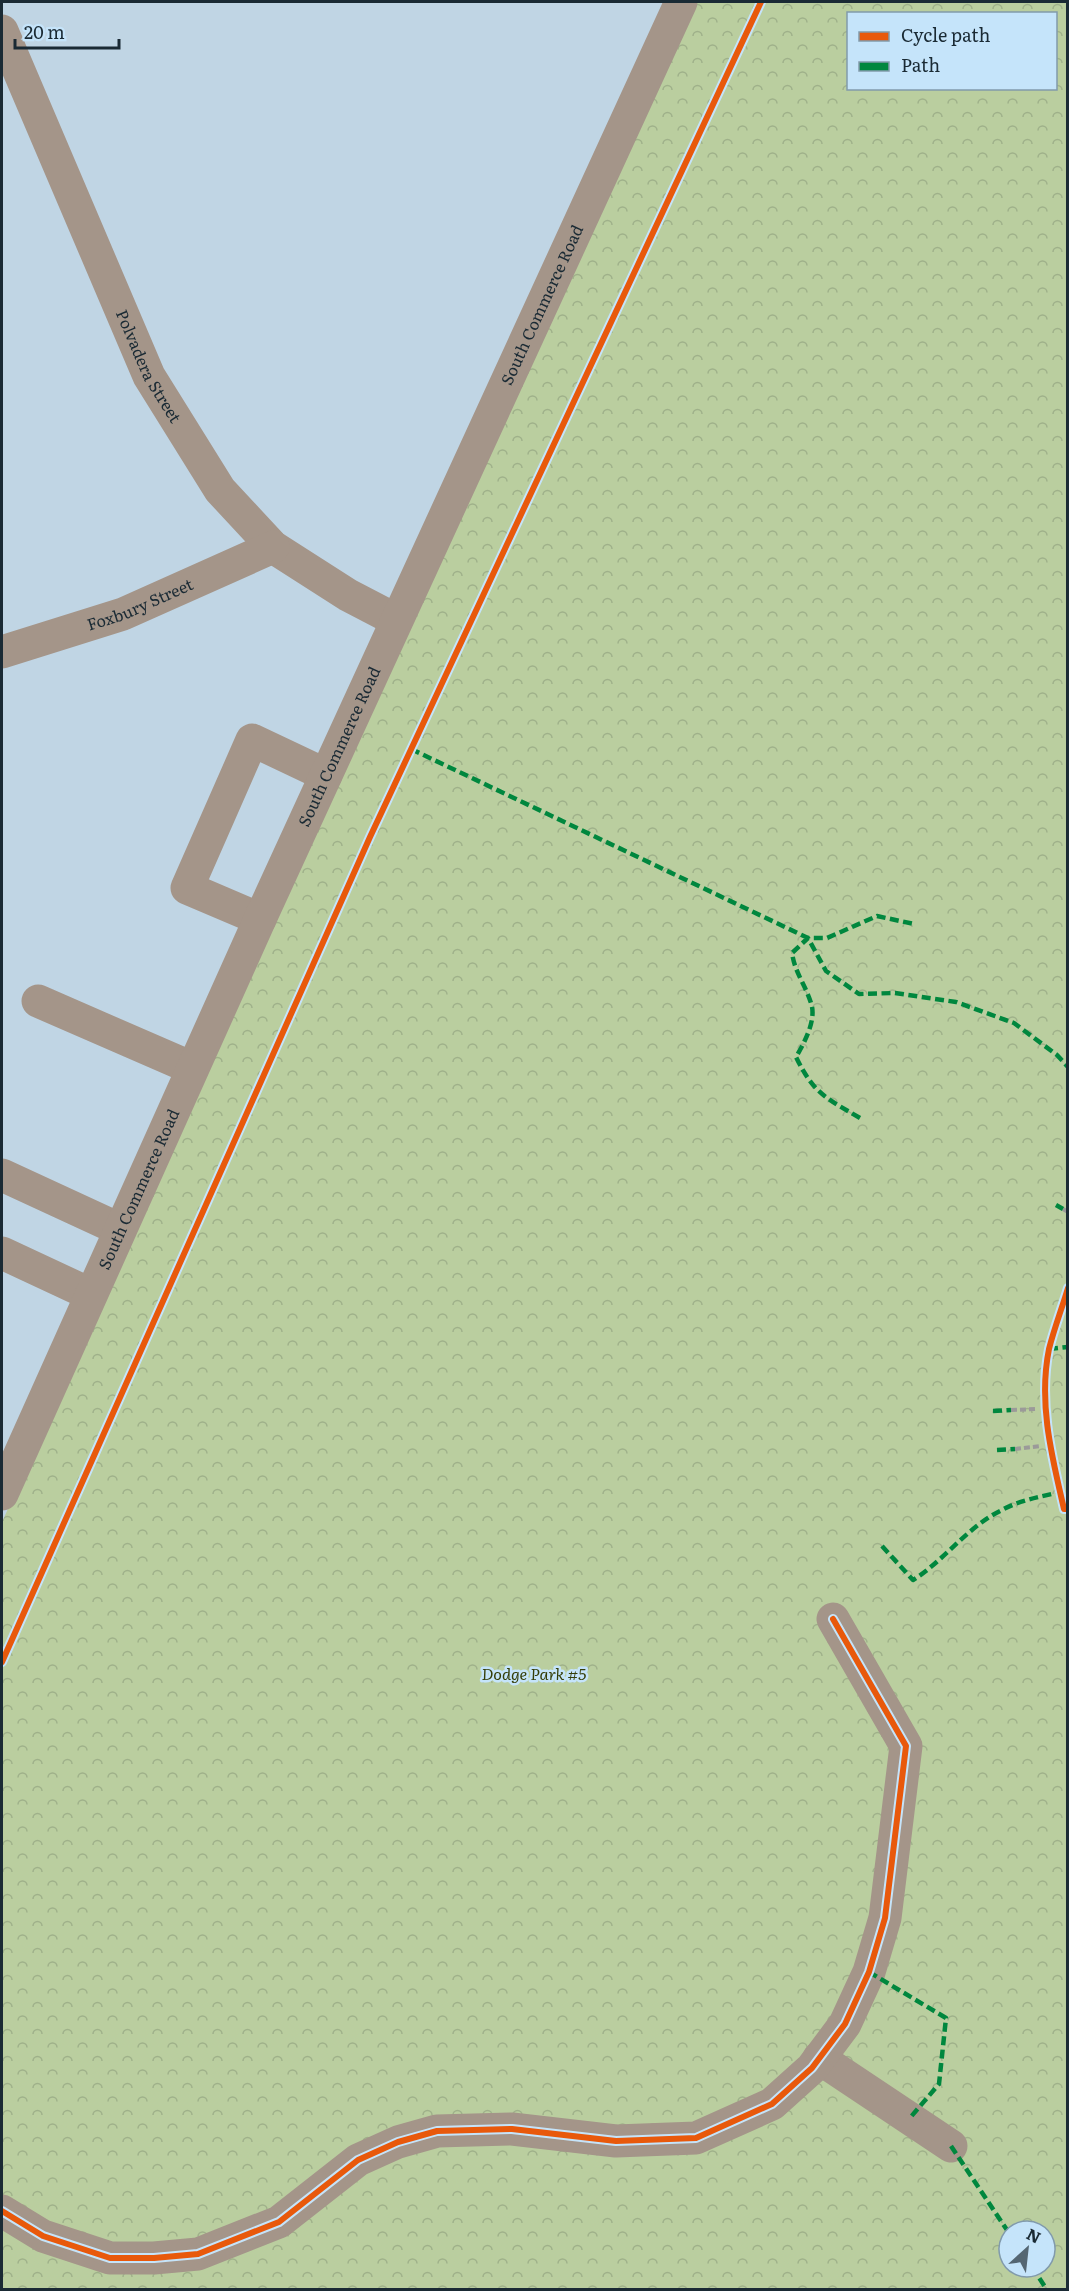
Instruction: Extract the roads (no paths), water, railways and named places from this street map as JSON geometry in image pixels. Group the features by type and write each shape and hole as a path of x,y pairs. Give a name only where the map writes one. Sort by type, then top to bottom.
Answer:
{"street":[{"name":"South Commerce Road","path":"2,1494 192,1068 681,2"},
{"name":"Polvadera Street","path":"2,31 149,376 220,490 273,547 348,595 396,620"},
{"name":"Foxbury Street","path":"2,652 123,614 273,547"},
{"path":"260,919 187,888 252,740 326,775"},
{"path":"38,1001 192,1068"},
{"path":"2,1175 119,1229"},
{"path":"2,1253 90,1294"},
{"path":"2,2211 43,2236 110,2258 154,2258 198,2254 279,2222 358,2160 398,2142 437,2131 512,2129 616,2140 696,2138 772,2104 812,2068 845,2024 869,1972 885,1918 906,1746 833,1619"},
{"path":"819,2058 951,2146"}],"park label":[{"name":"Dodge Park #5","path":"534,1674"}]}
